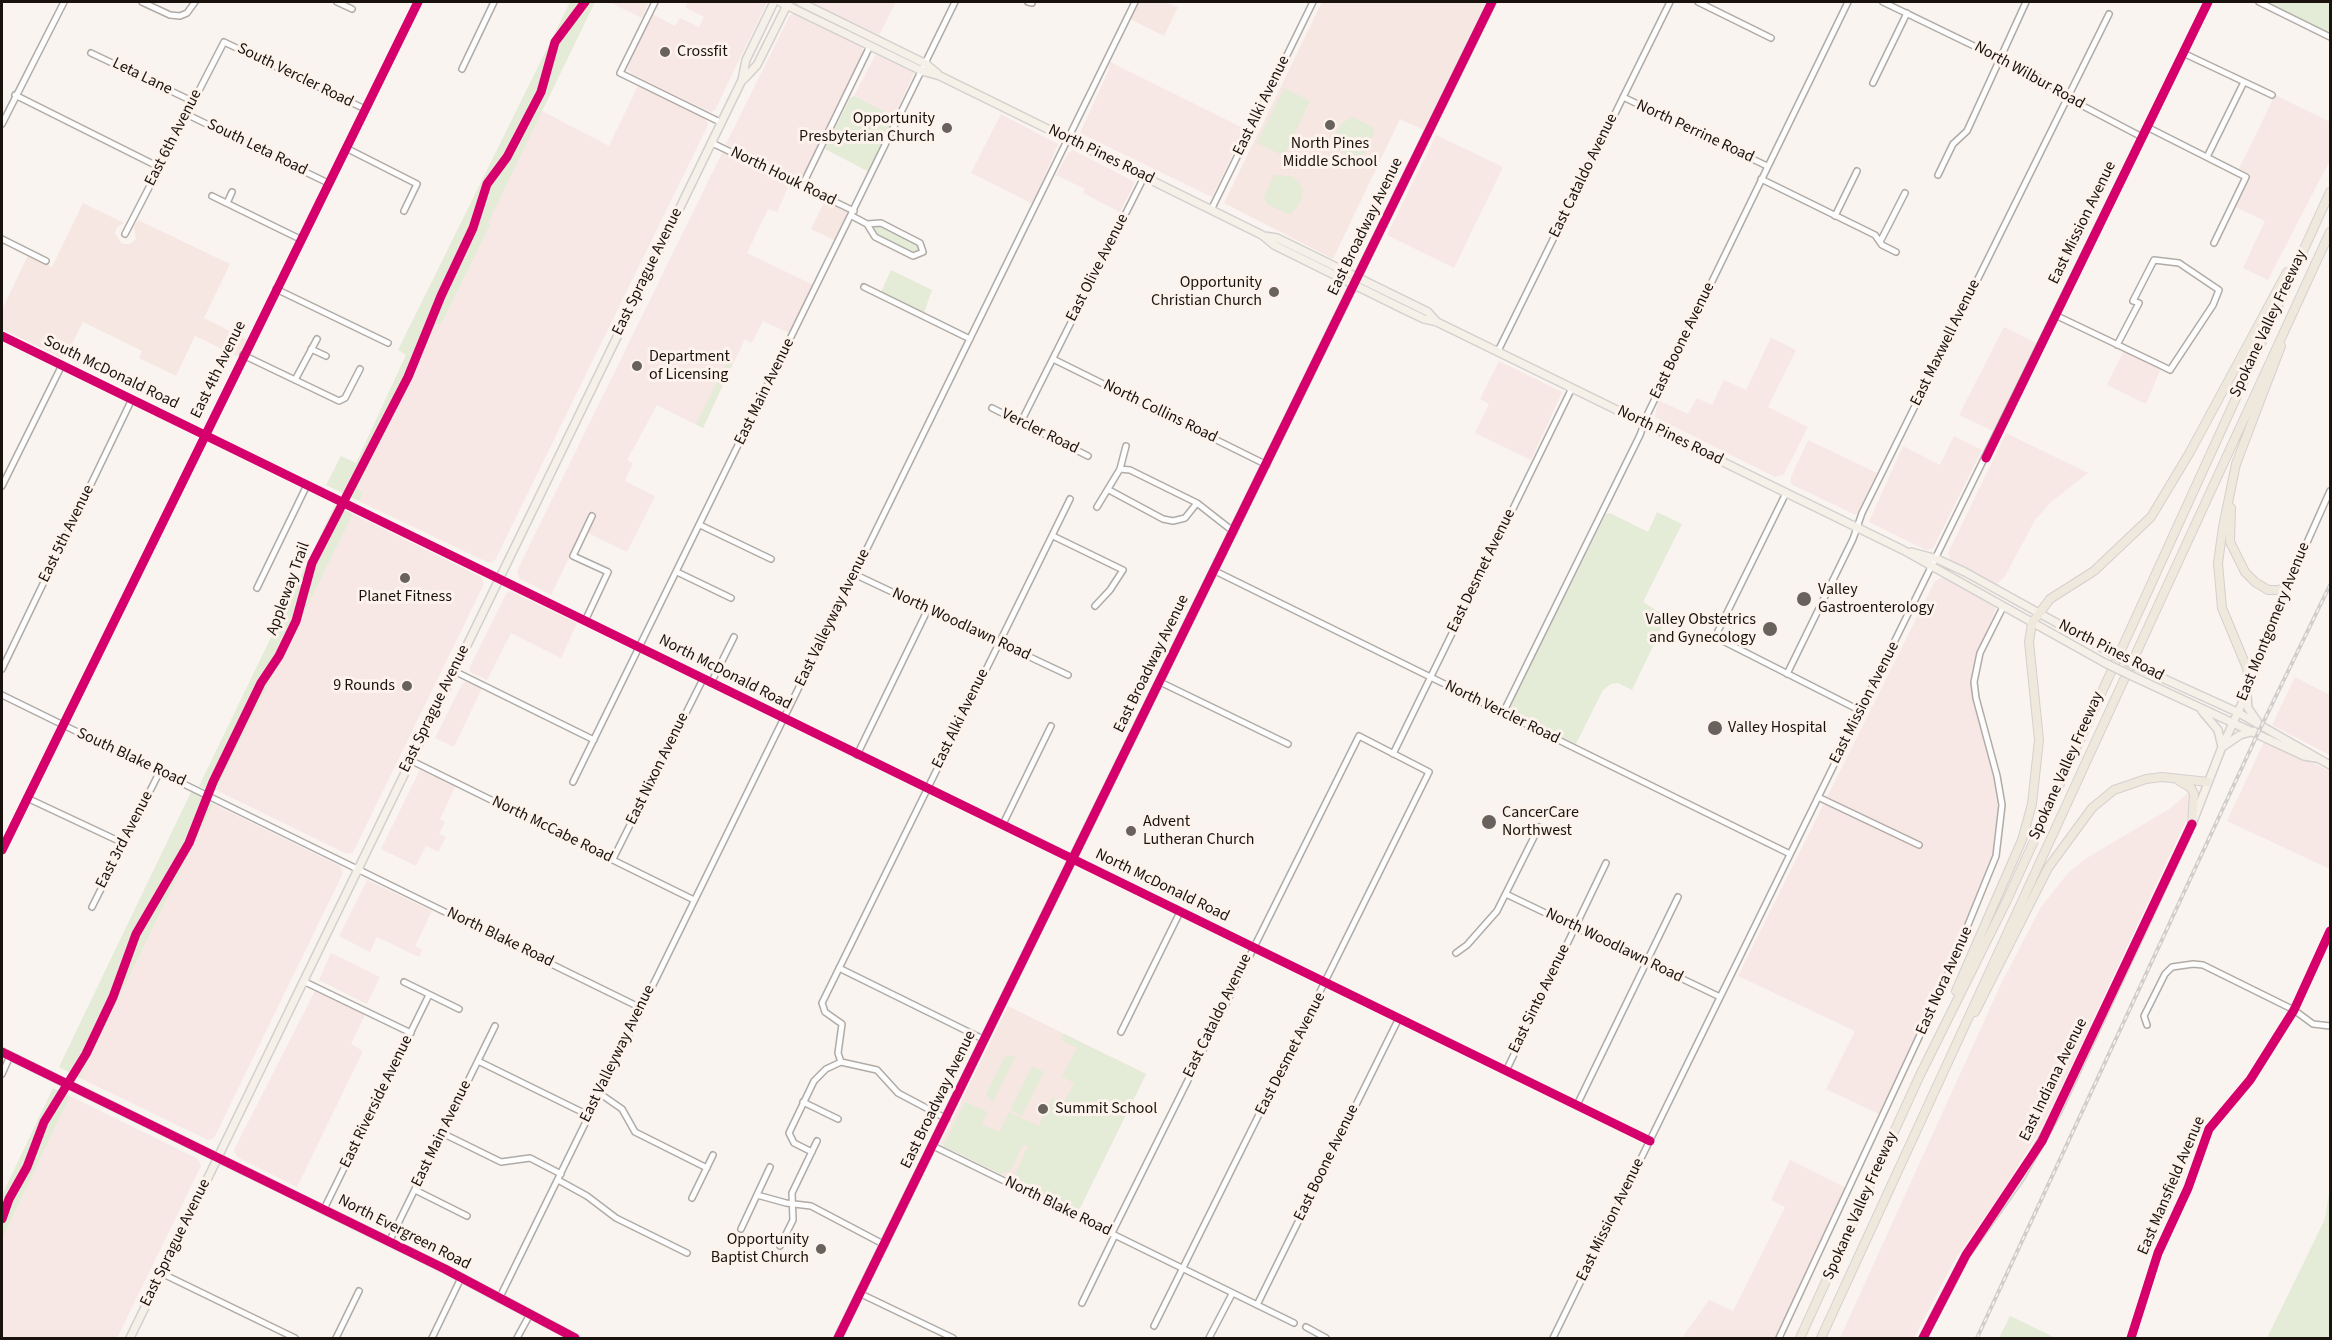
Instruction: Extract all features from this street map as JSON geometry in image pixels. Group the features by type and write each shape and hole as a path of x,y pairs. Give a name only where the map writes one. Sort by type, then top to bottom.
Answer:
{"highway":[{"name":"Spokane Valley Freeway","path":"1800,1338 1920,1075 2007,900 2331,192"},
{"path":"1920,1075 2008,874 2022,840 2032,804 2039,740 2030,650 2032,623 2050,599 2094,571 2151,517 2190,452 2318,217"},
{"name":"Spokane Valley Freeway","path":"1821,1338 2305,283 2331,232"},
{"path":"2249,688 2247,668 2227,622 2218,588 2223,526 2236,464 2305,283"},
{"path":"2236,464 2229,532 2234,552 2248,576 2264,589 2279,590 2288,585"},
{"path":"1937,1082 2037,887 2073,831 2092,808 2114,790 2145,778 2208,782"},
{"path":"2171,778 2184,782 2192,790 2194,802 2192,824"}],"main road":[{"name":"East Sprague Avenue","path":"130,1338 722,123 742,80 746,60 774,2"},
{"name":"North Pines Road","path":"800,2 924,68 1262,235 1274,245 1354,285 1498,351 1902,550 2105,663 2304,756 2316,758 2331,765"},
{"name":"East Broadway Avenue","path":"838,1338 1492,2"},
{"name":"East Sprague Avenue","path":"742,80 757,65 785,3"},
{"name":"North Pines Road","path":"785,3 870,46 924,68"},
{"name":"North Pines Road","path":"1262,235 1277,238 1358,277 1428,312 1437,322"},
{"name":"North Pines Road","path":"1902,550 1937,559 2138,667 2260,724 2307,749 2316,758"},
{"name":"East Montgomery Avenue","path":"2233,722 2249,688"},
{"path":"2249,688 2248,708 2260,724"},
{"path":"2196,705 2214,724 2222,747 2240,735 2254,731"},
{"name":"East Indiana Avenue","path":"1923,1338 1966,1255 2021,1177 2046,1133 2192,824 2233,722"},
{"name":"North Evergreen Road","path":"2,1052 324,1209 575,1338"}],"street":[{"path":"2,124 62,2"},
{"path":"142,2 170,15 180,16 187,13 195,2"},
{"path":"337,2 352,9"},
{"name":"East 4th Avenue","path":"2,850 418,2"},
{"path":"462,69 494,2"},
{"path":"655,2 620,73 722,123"},
{"name":"East Main Avenue","path":"573,782 955,2"},
{"name":"East Valleyway Avenue","path":"499,1299 1135,2"},
{"name":"East Alki Avenue","path":"1211,210 1313,2"},
{"name":"East Cataldo Avenue","path":"1498,351 1670,2"},
{"path":"1698,2 1771,38"},
{"name":"East Boone Avenue","path":"1503,713 1848,2"},
{"name":"North Wilbur Road","path":"1883,2 2000,58 2142,137"},
{"path":"1938,175 1953,144 1966,131 2026,2"},
{"name":"East Mission Avenue","path":"1553,1338 1937,559 2208,2"},
{"path":"2259,2 2331,37"},
{"path":"1873,83 1907,13"},
{"name":"East Maxwell Avenue","path":"1787,674 2109,14"},
{"name":"South Vercler Road","path":"224,42 365,110"},
{"name":"East 6th Avenue","path":"125,234 224,42"},
{"path":"802,186 870,46"},
{"name":"Leta Lane","path":"91,53 192,101"},
{"path":"2183,53 2272,95"},
{"path":"2207,157 2244,82"},
{"path":"15,95 159,167"},
{"name":"North Perrine Road","path":"1623,97 1767,166"},
{"name":"South Leta Road","path":"186,114 328,183"},
{"path":"2147,127 2246,177 2214,243"},
{"name":"North Houk Road","path":"712,142 802,186 867,224"},
{"path":"346,148 417,184 404,211"},
{"path":"1836,216 1857,171"},
{"name":"East Olive Avenue","path":"1021,422 1144,177"},
{"path":"1761,179 1875,235 1880,242 1896,252"},
{"path":"227,203 232,192"},
{"path":"1880,242 1905,193"},
{"path":"212,196 300,239"},
{"path":"881,223 920,243 923,252 914,256 875,237 867,224 881,223"},
{"path":"2,239 46,261"},
{"path":"2055,315 2117,345 2170,370 2213,305 2219,290 2179,263 2154,260 2133,301 2139,303 2117,345"},
{"path":"864,286 970,339"},
{"path":"276,288 388,343"},
{"name":"South McDonald Road","path":"2,336 500,578"},
{"path":"295,380 317,339"},
{"path":"311,349 326,356"},
{"path":"243,355 342,401 360,369"},
{"name":"North Collins Road","path":"1053,359 1267,465"},
{"path":"2,486 62,365"},
{"name":"East Desmet Avenue","path":"1182,1270 1429,771 1393,754 1572,388"},
{"name":"East 5th Avenue","path":"2,669 132,399"},
{"name":"Vercler Road","path":"992,408 1088,456"},
{"path":"1096,507 1120,469 1126,446"},
{"path":"1120,469 1130,470 1197,503 1234,532"},
{"path":"257,588 308,485"},
{"path":"1109,489 1163,519 1173,521 1185,518 1197,503"},
{"name":"East Montgomery Avenue","path":"2249,688 2288,585 2331,490"},
{"path":"1786,493 1718,631 1717,638 1861,711"},
{"name":"East Alki Avenue","path":"841,1062 838,1053 842,1024 825,1012 822,1003 1070,500"},
{"path":"585,621 608,572 573,556 592,516"},
{"path":"700,525 771,559"},
{"path":"1053,536 1123,570 1110,590 1095,606"},
{"name":"North Vercler Road","path":"1215,571 1790,855"},
{"path":"677,572 731,598"},
{"name":"North Woodlawn Road","path":"854,574 1068,675"},
{"name":"North McDonald Road","path":"500,578 783,719 1003,824 1398,1020 1650,1141"},
{"name":"East Nora Avenue","path":"1779,1338 1949,973 1996,856 2002,820 2000,793 1974,682 1980,653 2003,607"},
{"path":"857,755 928,609"},
{"path":"711,683 734,637"},
{"path":"454,671 594,740"},
{"name":"East Nixon Avenue","path":"614,859 703,679"},
{"path":"1160,682 1288,744"},
{"name":"South Blake Road","path":"2,695 358,868"},
{"path":"1003,824 1052,726"},
{"name":"East Cataldo Avenue","path":"1082,1303 1252,948 1359,736 1393,754"},
{"name":"North McCabe Road","path":"410,760 694,900"},
{"name":"East 3rd Avenue","path":"92,908 159,773"},
{"path":"1818,797 1919,845"},
{"path":"27,798 123,843"},
{"path":"1456,953 1488,923 1508,895 1539,827"},
{"name":"East Sinto Avenue","path":"1506,1071 1606,863"},
{"name":"North Blake Road","path":"358,868 641,1008"},
{"name":"North Woodlawn Road","path":"1508,895 1720,997"},
{"path":"1577,1106 1678,897"},
{"path":"1121,1032 1180,912"},
{"name":"East Mansfield Avenue","path":"2131,1338 2158,1253 2188,1188 2209,1129 2250,1080 2294,1010 2331,931"},
{"path":"2147,1025 2144,1016 2165,974 2172,967 2182,964 2203,965 2294,1010 2313,1024 2331,1026"},
{"path":"839,968 985,1040"},
{"path":"303,981 411,1033"},
{"path":"404,982 459,1009"},
{"name":"East Riverside Avenue","path":"324,1209 429,995"},
{"name":"East Boone Avenue","path":"1257,1305 1398,1020"},
{"name":"East Main Avenue","path":"389,1242 495,1026"},
{"path":"2,1074 10,1056"},
{"path":"478,1061 588,1115"},
{"path":"812,1152 789,1138 814,1081 826,1070 841,1062 877,1070 898,1093 946,1119"},
{"path":"599,1093 622,1109 635,1132 706,1167"},
{"path":"803,1102 838,1119"},
{"path":"442,1133 501,1162 530,1158 561,1174"},
{"path":"780,1246 793,1220 792,1194 817,1141"},
{"name":"North Blake Road","path":"933,1146 1294,1323"},
{"path":"692,1198 713,1155"},
{"path":"741,1229 770,1167"},
{"path":"558,1180 587,1196 616,1218 687,1253"},
{"path":"415,1190 467,1216"},
{"path":"757,1195 811,1206 885,1245"},
{"path":"1154,1326 1182,1270"},
{"path":"161,1273 295,1338"},
{"path":"432,1338 461,1278"},
{"path":"336,1338 359,1291"},
{"path":"861,1294 953,1338"},
{"path":"1209,1338 1232,1294"},
{"path":"518,1338 529,1316"},
{"path":"1306,1326 1326,1338"}],"shaded area":[{"path":"609,2 648,2 642,18"},
{"path":"688,2 767,2 715,110 710,112 632,74 627,69 652,14 675,26 680,18 699,27 704,17 685,7"},
{"path":"811,2 896,2 879,35"},
{"path":"1139,2 1165,2 1178,7 1164,36 1130,19"},
{"name":"North Pines Middle School","path":"1322,2 1486,2 1424,130 1400,119 1333,259 1224,203"},
{"path":"796,13 861,45 863,52 803,179 796,181 726,144 790,15"},
{"path":"876,54 914,73 894,116 854,96"},
{"path":"1110,62 1245,129 1212,197 1080,133 1108,72"},
{"path":"638,86 705,118 708,125 495,560 489,563 359,501 363,492 357,489 437,323 441,325 490,225 487,224 542,111 609,146"},
{"path":"2275,95 2330,122 2330,160 2268,280 2243,268 2265,221 2235,207 2251,175 2239,169"},
{"path":"1001,114 1058,144 1033,204 971,173"},
{"path":"1436,135 1503,167 1454,268 1387,235"},
{"path":"1073,150 1135,182 1120,212 1083,193 1085,189 1056,175 1069,152"},
{"path":"722,153 730,154 790,183 777,212 768,209 747,253 813,285 791,334 763,321 752,343 745,339 703,428 657,405 627,460 633,463 625,481 655,496 627,552 588,533 594,520 589,517 551,595 519,578 517,571"},
{"path":"825,201 848,212 834,240 811,229"},
{"path":"83,203 124,223 117,227 115,233 122,244 130,244 136,239 134,227 138,220 230,264 204,318 248,340 239,357 195,336 176,376 139,358 142,351 83,322 64,359 2,329 2,310 28,255 52,267"},
{"path":"2004,327 2036,343 1993,431 1959,415"},
{"path":"1771,338 1796,350 1768,407 1808,427 1784,474 1775,477 1655,417 1658,400 1688,414 1697,398 1712,405 1724,380 1746,390"},
{"path":"2124,350 2155,365 2160,370 2146,404 2107,385"},
{"path":"1499,361 1562,392 1531,460 1475,433 1489,404 1480,399"},
{"path":"2006,433 2088,473 2051,502 2035,520 2005,576 1996,585 1951,562 1948,553"},
{"path":"1954,436 1982,450 1933,548 1926,550 1869,522 1903,446 1940,465"},
{"path":"1808,440 1877,473 1856,515 1791,484 1791,477"},
{"path":"353,514 481,577 484,584 353,852 347,854 216,790"},
{"path":"1943,577 1993,604 1996,608 1978,652 1973,681 1995,776 1999,820 1994,854 1971,917 1881,1115 1826,1089 1855,1031 1738,976 1935,581"},
{"path":"510,591 577,623 561,658 511,633 487,680 470,672 470,667 506,594"},
{"path":"2295,677 2330,695 2330,755 2272,725"},
{"path":"466,682 482,688 454,747 435,738 462,684"},
{"path":"2265,740 2330,771 2330,869 2227,821"},
{"path":"420,770 456,785 440,819 445,822 439,834 446,837 438,852 426,846 416,866 381,849"},
{"path":"2190,791 2190,812 2045,1122 2004,1189 1954,1261 1914,1338 1840,1338 2001,984 2041,907 2068,873 2085,859 2171,808"},
{"path":"213,804 340,866 343,873 214,1138 208,1140 80,1078"},
{"path":"367,880 432,911 415,946 422,950 419,957 377,937 370,952 339,936"},
{"path":"331,953 380,977 367,1004 319,980"},
{"path":"315,991 365,1015 351,1044 363,1051 297,1187 237,1157 234,1150"},
{"name":"Summit School","path":"1008,1006 1146,1074 1078,1212 940,1144"},
{"path":"70,1096 198,1159 201,1166 117,1338 2,1338 2,1239"},
{"path":"1790,1160 1846,1188 1775,1338 1682,1338 1709,1300 1733,1311 1785,1207 1771,1200"}],"green space":[{"path":"570,2 595,2 488,223 490,225 441,325 437,323 357,489 363,492 359,501 326,485 341,456 356,463 406,355 398,350"},
{"path":"2267,2 2330,2 2330,33"},
{"path":"1284,88 1310,101 1284,156 1257,143"},
{"path":"854,96 894,116 871,173 825,149 850,98"},
{"path":"1353,117 1372,127 1374,133 1365,154 1353,156 1344,154 1335,145 1335,133 1342,123"},
{"path":"1274,175 1291,176 1300,183 1303,191 1300,203 1290,215 1267,204 1264,197"},
{"path":"876,225 918,244 919,250 913,252 875,234 873,231"},
{"path":"891,270 932,290 924,313 881,292"},
{"path":"727,362 732,364 703,428 696,424"},
{"path":"335,505 353,514 216,790 209,787 207,790 199,786"},
{"path":"1657,512 1682,524 1643,602 1667,617 1632,690 1618,683 1611,684 1603,690 1576,744 1512,714 1510,706 1606,514 1610,513 1648,532"},
{"path":"192,790 213,804 80,1078 59,1067"},
{"name":"Summit School","path":"1064,1034 1146,1074 1080,1208 1075,1211 1018,1183 1016,1172 1028,1146 1023,1145 1011,1170 1001,1174 943,1146 965,1102 988,1112 982,1124 999,1132 1009,1112 1039,1126 1052,1098 1065,1100 1074,1083 1062,1077 1077,1048 1061,1040"},
{"path":"1005,1056 1015,1057 993,1102 986,1094"},
{"path":"1032,1066 1044,1072 1022,1116 1010,1110"},
{"path":"53,1088 70,1096 2,1239 2,1195"},
{"path":"2330,1187 2330,1338 2267,1338 2325,1219"},
{"path":"2010,1316 2056,1338 1999,1338"}],"railway":[{"path":"1977,1338 2258,733 2330,585"}],"cycle path":[{"path":"2,850 418,2"},
{"name":"Appleway Trail","path":"2,1219 9,1199 27,1167 44,1122 86,1054 113,997 136,934 189,843 213,782 261,683 279,656 296,621 312,563 408,377 441,296 473,228 487,184 507,157 541,92 555,42 585,2"},
{"path":"838,1338 1492,2"},
{"path":"1986,458 2208,2"},
{"path":"2,336 1650,1141"},
{"path":"1923,1338 1966,1255 2042,1141 2192,824"},
{"path":"2131,1338 2158,1253 2188,1188 2209,1129 2250,1080 2294,1010 2330,931"},
{"path":"2,1052 445,1269 575,1338"}],"place":[{"name":"Crossfit","path":"665,52"},
{"name":"North Pines Middle School","path":"1330,125"},
{"name":"Opportunity Presbyterian Church","path":"947,128"},
{"name":"Opportunity Christian Church","path":"1274,292"},
{"name":"Department of Licensing","path":"637,366"},
{"name":"Planet Fitness","path":"405,578"},
{"name":"Valley Gastroenterology","path":"1804,599"},
{"name":"Valley Obstetrics and Gynecology","path":"1770,629"},
{"name":"9 Rounds","path":"407,686"},
{"name":"Valley Hospital","path":"1715,728"},
{"name":"CancerCare Northwest","path":"1489,822"},
{"name":"Advent Lutheran Church","path":"1131,831"},
{"name":"Summit School","path":"1043,1109"},
{"name":"Opportunity Baptist Church","path":"821,1249"}]}
